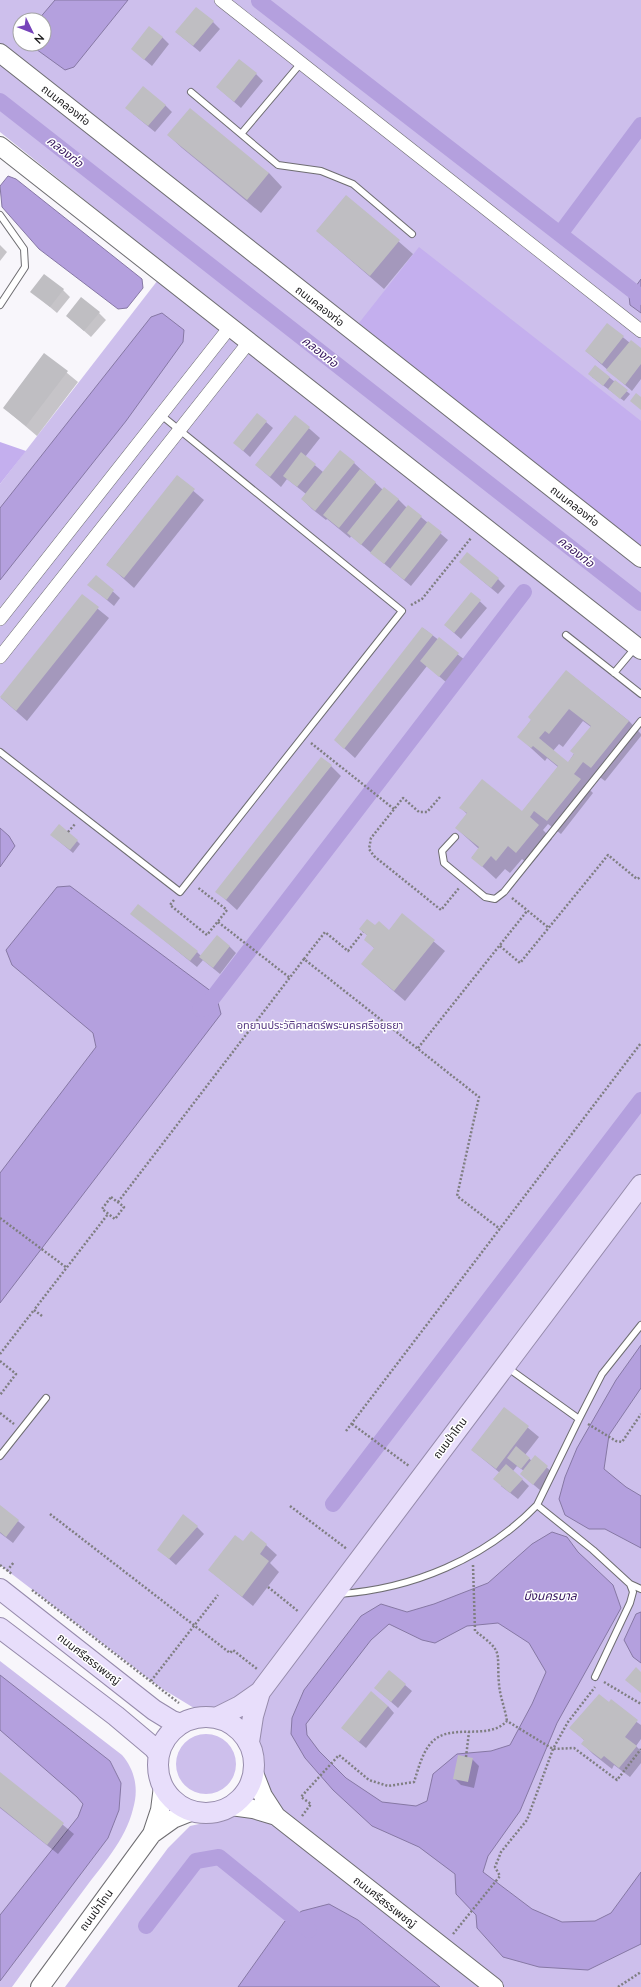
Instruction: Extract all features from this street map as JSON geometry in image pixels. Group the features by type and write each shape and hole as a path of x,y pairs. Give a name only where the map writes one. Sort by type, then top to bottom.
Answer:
{"main road":[{"name":"ถนนป่าโทน","path":"216,1718 240,1706 260,1692 641,1185"},
{"name":"ถนนศรีสรรเพชญ์","path":"6,1580 20,1605 154,1710 172,1721 188,1721"},
{"path":"20,1605 10,1608 2,1618 0,1629 116,1716 154,1748 159,1755"},
{"name":"ถนนป่าโทน","path":"249,1742 253,1716 260,1692"},
{"path":"216,1718 235,1726 249,1742 254,1757 254,1773 246,1792 231,1806 212,1813 192,1811 175,1802 163,1786 158,1766 159,1755 163,1743 171,1732 188,1721 216,1718"}],"street":[{"path":"221,0 641,331"},
{"name":"ถนนคลองท่อ","path":"0,53 641,558"},
{"path":"0,146 638,648"},
{"path":"0,620 230,327"},
{"path":"0,657 249,342"},
{"name":"ถนนศรีสรรเพชญ์","path":"254,1773 263,1796 276,1816 494,1987"},
{"name":"ถนนป่าโทน","path":"40,1987 152,1834 160,1810 163,1786"},
{"name":"ถนนศรีสรรเพชญ์","path":"231,1806 253,1809 276,1816"},
{"name":"ถนนป่าโทน","path":"152,1834 173,1819 192,1811"}],"lane":[{"path":"241,134 300,63"},
{"path":"191,92 278,164 321,171 353,184 412,234"},
{"path":"0,215 24,249 25,267 0,305"},
{"path":"0,752 180,892 402,611 161,415"},
{"path":"566,635 641,694"},
{"path":"614,673 638,648"},
{"path":"455,836 442,851 444,863 485,897 495,899 504,892 641,721"},
{"path":"333,1595 392,1587 425,1577 472,1554 504,1534 537,1505 578,1419 602,1374 641,1325"},
{"path":"505,1366 578,1419"},
{"path":"0,1456 46,1398"},
{"path":"537,1505 593,1550 630,1584 641,1589"},
{"path":"595,1677 630,1603 633,1592 630,1584"}],"path":[{"path":"402,611 422,599 482,525"},
{"path":"302,736 394,809"},
{"path":"440,797 427,812 420,812 403,798 371,838 369,849 374,856 441,910 465,880"},
{"path":"500,946 520,963 608,855 637,878 641,877"},
{"path":"180,892 170,905 207,935 226,910 189,880"},
{"path":"504,892 549,928"},
{"path":"418,1048 527,911"},
{"path":"218,922 290,978"},
{"path":"118,1202 325,932 348,951 363,932"},
{"path":"304,959 479,1097 457,1196 500,1229"},
{"path":"346,1432 641,1043"},
{"path":"111,1197 124,1207 115,1219 108,1214 102,1209 111,1197"},
{"path":"0,1354 108,1214"},
{"path":"0,1218 67,1268"},
{"path":"34,1310 42,1316"},
{"path":"0,1361 16,1374 0,1395"},
{"path":"0,1413 21,1430"},
{"path":"585,1423 622,1442 641,1414"},
{"path":"352,1424 393,1454"},
{"path":"290,1506 360,1559"},
{"path":"50,1514 230,1653 233,1650 245,1660"},
{"path":"472,1554 475,1631 492,1644 500,1657 499,1683 505,1707 506,1721"},
{"path":"6,1580 7,1570 14,1562"},
{"path":"0,1565 7,1570"},
{"path":"6,1580 7,1570"},
{"path":"26,1585 152,1681 188,1721"},
{"path":"268,1588 288,1604"},
{"path":"152,1681 218,1595"},
{"path":"595,1677 641,1704"},
{"path":"443,1947 500,1876 495,1867 501,1852 527,1820 553,1749 568,1722 595,1685 595,1677"},
{"path":"506,1721 553,1749 574,1748 617,1780 641,1749"},
{"path":"292,1829 311,1804 301,1797 334,1758 339,1755 368,1780 388,1786 414,1782 428,1746 445,1734 494,1730 506,1721"},
{"path":"466,1757 469,1732"},
{"path":"618,1987 641,1972"}],"green space":[{"name":"อุทยานประวัติศาสตร์พระนครศรีอยุธยา","path":"0,0 641,0 641,1987 65,1987 168,1848 190,1826 235,1816 263,1780 257,1736 224,1711 194,1708 161,1688 0,1565 0,484 168,267 0,132"},
{"path":"0,1661 122,1755 133,1773 136,1787 133,1809 119,1842 12,1987 0,1987"},
{"path":"200,1734 212,1734 223,1739 231,1747 236,1758 234,1776 223,1789 212,1794 200,1794 189,1789 181,1781 176,1770 176,1758 181,1747 189,1739"}],"shaded area":[{"path":"419,247 641,421 641,546 359,323"},
{"path":"0,442 26,451 0,484"}],"water":[{"path":"55,0 128,0 74,67 65,70 40,52 52,52 52,12 45,12"},
{"path":"8,176 16,179 142,279 143,288 127,308 118,309 39,249 2,207 0,186"},
{"path":"641,279 641,313 630,305 629,296"},
{"path":"162,313 184,330 183,342 126,421 0,580 0,508 151,317"},
{"path":"0,828 9,836 15,846 0,867"},
{"path":"70,886 216,995 221,1014 0,1303 0,1173 96,1047 93,1033 12,965 6,950 57,887"},
{"path":"641,1345 641,1388 609,1435 604,1469 626,1487 641,1496 641,1548 605,1529 589,1529 565,1515 559,1499 565,1477 577,1448 616,1380"},
{"name":"บึงนครบาล","path":"552,1532 567,1537 578,1552 613,1585 621,1608 557,1723 520,1811 488,1856 483,1872 532,1909 562,1922 595,1921 611,1913 641,1872 641,1944 588,1970 539,1967 503,1957 477,1928 476,1915 456,1894 455,1874 419,1847 372,1826 333,1790 305,1758 291,1734 292,1718 304,1690 361,1616 381,1604 407,1612 434,1604 488,1583 532,1544","holes":["498,1623 529,1643 546,1672 532,1704 510,1745 491,1751 457,1754 433,1774 427,1801 416,1806 382,1802 346,1778 319,1751 307,1735 306,1724 371,1640 389,1624 422,1640 435,1643 467,1626"]},
{"path":"641,1612 641,1663 633,1657 624,1640 636,1614"},
{"path":"0,1675 110,1761 121,1783 119,1810 108,1838 0,1981 0,1915 78,1817 83,1804 77,1797 0,1730"},
{"path":"329,1904 358,1920 440,1987 238,1987 285,1921 302,1911"}],"building":[{"path":"196,7 214,21 193,46 175,32"},
{"path":"149,26 163,37 144,60 131,49"},
{"path":"239,59 257,73 234,102 216,87"},
{"path":"143,86 166,105 148,126 125,108"},
{"path":"190,108 269,173 247,200 167,135"},
{"path":"346,195 400,240 370,276 316,231"},
{"path":"44,274 64,289 50,307 30,292"},
{"path":"81,297 100,312 84,331 66,316"},
{"path":"607,323 624,336 602,364 585,351"},
{"path":"631,340 641,348 641,364 625,385 606,370"},
{"path":"44,353 68,371 26,426 3,408"},
{"path":"595,365 610,377 603,386 588,374"},
{"path":"615,380 628,390 620,399 608,389"},
{"path":"636,393 641,397 641,410 630,401"},
{"path":"257,413 267,421 243,451 233,443"},
{"path":"295,415 310,427 270,477 255,465"},
{"path":"340,450 355,462 315,511 301,499"},
{"path":"301,452 316,464 297,487 283,476"},
{"path":"360,469 376,482 339,528 323,515"},
{"path":"177,475 195,489 124,578 106,565"},
{"path":"384,487 399,499 361,545 347,533"},
{"path":"408,505 422,516 384,564 370,553"},
{"path":"428,521 442,532 404,580 390,569"},
{"path":"467,552 499,578 491,588 459,562"},
{"path":"96,575 114,590 107,600 87,585"},
{"path":"471,592 481,600 454,633 444,625"},
{"path":"82,594 99,607 16,711 0,697"},
{"path":"422,627 433,635 344,749 334,740"},
{"path":"439,637 459,653 439,677 420,661"},
{"path":"566,670 629,721 591,768 583,762 574,774 581,779 547,821 534,811 530,817 539,825 516,853 508,846 496,861 491,856 482,867 471,858 479,847 455,828 467,813 459,808 482,779 522,811 558,766 533,746 531,748 517,737 531,720 528,717","holes":["569,709 591,726 570,751 574,754 568,762 539,738 545,731 549,734"]},
{"path":"321,757 332,765 226,900 215,892"},
{"path":"59,824 78,840 70,850 50,835"},
{"path":"138,904 198,951 190,961 130,914"},
{"path":"402,913 435,940 394,991 361,964 374,948 364,940 367,935 359,929 367,919 375,925 379,921 389,930"},
{"path":"217,935 230,946 213,968 199,957"},
{"path":"504,1407 529,1426 496,1469 471,1450"},
{"path":"516,1446 530,1458 521,1469 507,1458"},
{"path":"535,1455 548,1466 533,1485 520,1474"},
{"path":"506,1464 523,1479 510,1493 493,1479"},
{"path":"0,1505 19,1520 6,1537 0,1532"},
{"path":"183,1514 198,1526 169,1559 157,1550"},
{"path":"251,1531 267,1544 260,1554 269,1561 242,1597 208,1570 235,1535 243,1541"},
{"path":"636,1667 641,1672 641,1693 625,1680"},
{"path":"389,1670 406,1684 391,1702 374,1688"},
{"path":"371,1691 388,1706 359,1742 341,1728"},
{"path":"599,1694 609,1702 611,1699 638,1720 625,1737 637,1746 619,1768 604,1756 601,1759 581,1744 584,1740 569,1728"},
{"path":"458,1755 473,1758 468,1782 453,1779"},
{"path":"0,1772 64,1823 47,1845 0,1807"}],"waterway":[{"path":"259,1 641,297"},
{"name":"คลองท่อ","path":"0,101 641,603"},
{"path":"560,234 641,125"},
{"path":"200,1009 205,1008 524,592"},
{"path":"333,1504 641,1100"},
{"path":"146,1926 196,1861 219,1857 309,1930"}]}
